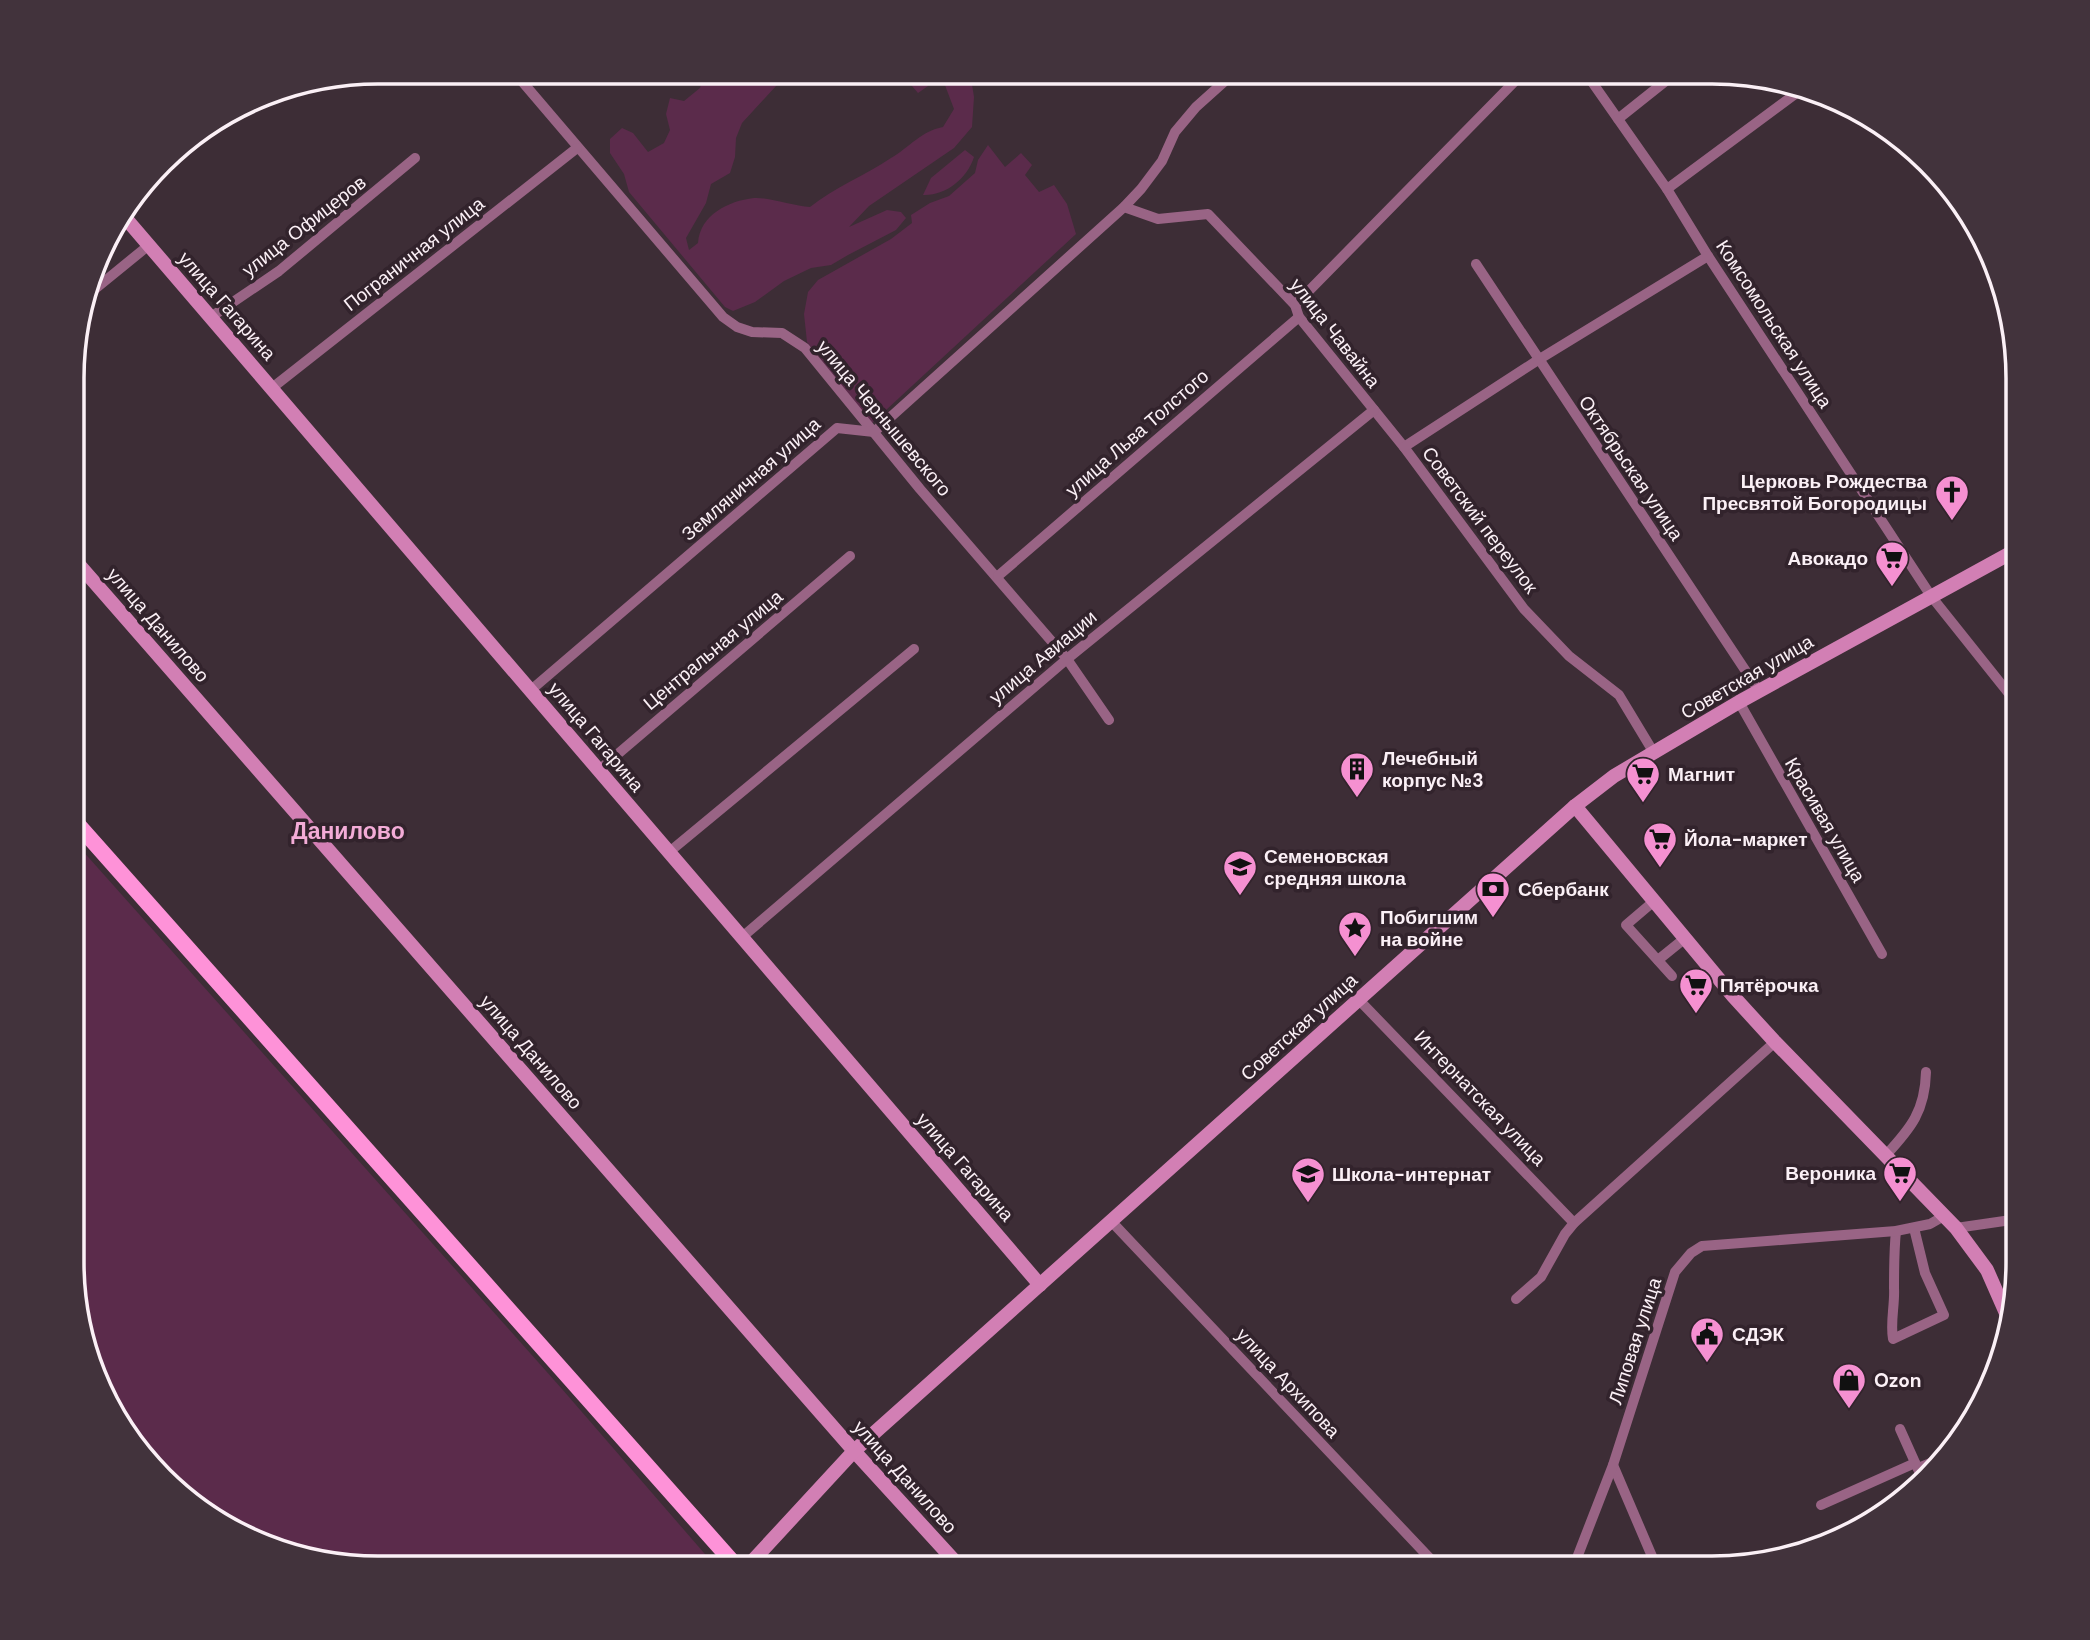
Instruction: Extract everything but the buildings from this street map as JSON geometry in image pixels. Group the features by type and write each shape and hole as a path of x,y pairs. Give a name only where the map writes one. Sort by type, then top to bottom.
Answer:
{"main road":[{"path":"84,830 727,1556"}],"street":[{"name":"улица Чернышевского","path":"524,84 723,317 737,327 752,332 782,333 805,348 920,489 1067,659 1109,720"},
{"path":"874,432 1124,207 1162,161 1175,132 1196,107 1222,84"},
{"path":"1295,305 1512,84"},
{"name":"Комсомольская улица","path":"1593,84 1667,189 1931,596 2006,688"},
{"path":"1618,119 1662,84"},
{"path":"1667,189 1793,96"},
{"name":"Пограничная улица","path":"272,388 577,148"},
{"name":"улица Офицеров","path":"211,317 279,271 415,158"},
{"name":"улица Чавайна","path":"1124,207 1158,219 1208,214 1295,305 1299,317 1404,447"},
{"name":"улица Гагарина","path":"129,222 1040,1285"},
{"path":"100,285 149,245"},
{"name":"Советский переулок","path":"1654,752 1619,695 1569,656 1524,609 1404,447 1538,360 1708,256"},
{"name":"Октябрьская улица","path":"1476,264 1759,691"},
{"name":"улица Льва Толстого","path":"998,576 1299,317"},
{"name":"улица Авиации","path":"741,938 1067,659 1374,410"},
{"name":"Земляничная улица","path":"531,690 836,428 874,432"},
{"name":"Советская улица","path":"757,1556 854,1451 1575,806 1614,776 1739,702 2006,555"},
{"name":"Центральная улица","path":"599,771 850,556"},
{"name":"улица Данилово","path":"84,570 854,1451 950,1556"},
{"path":"668,853 914,649"},
{"name":"Красивая улица","path":"1739,702 1882,954"},
{"path":"1575,806 1684,939 1775,1042 1956,1228 1987,1270 2002,1305"},
{"path":"1653,902 1626,925 1672,976"},
{"path":"1658,960 1684,939"},
{"name":"Интернатская улица","path":"1359,1000 1574,1223"},
{"path":"1516,1299 1541,1276 1574,1223 1775,1042"},
{"path":"1886,1155 1909,1130 1920,1110 1926,1087 1926,1072"},
{"name":"Липовая улица","path":"1578,1556 1613,1465 1675,1272 1691,1253 1702,1247 1896,1231 1930,1223 1944,1216"},
{"path":"1956,1228 2006,1221"},
{"name":"улица Архипова","path":"1111,1222 1428,1556"},
{"path":"1896,1231 1892,1269 1895,1287 1893,1339 1944,1315 1924,1273 1914,1228"},
{"path":"1821,1505 1919,1470 1900,1429"},
{"path":"1613,1465 1652,1556"}],"shaded area":[{"path":"701,84 777,85 742,123 736,138 735,157 730,173 711,184 706,203 686,238 689,250 698,243 700,233 710,217 725,206 754,198 810,207 829,193 898,154 922,136 943,127 954,109 945,84 972,84 972,127 954,148 869,206 849,227 887,210 901,212 906,218 896,230 831,265 811,268 784,281 755,302 733,311 725,307 629,192 624,174 610,153 610,139 622,128 633,133 648,152 664,143 670,130 666,114 670,98 684,101 700,88"},
{"path":"910,84 927,84 928,86 918,93"},
{"path":"988,145 1005,167 1021,153 1032,165 1025,175 1039,192 1054,185 1067,204 1076,234 872,423 807,342 804,314 808,292 818,280 891,239 912,223 911,215 930,203 949,196 975,173 978,160"},
{"path":"965,150 974,157 961,179 939,193 923,195 931,178"},
{"path":"84,852 562,1389 707,1556 378,1556 321,1550 266,1534 231,1517 184,1483 157,1456 114,1392 94,1338 87,1300 84,1262"}],"place":[{"name":"Церковь Рождества Пресвятой Богородицы","path":"1952,522"},
{"name":"Авокадо","path":"1892,588"},
{"name":"Лечебный корпус №3","path":"1357,799"},
{"name":"Магнит","path":"1643,804"},
{"name":"Йола-маркет","path":"1660,869"},
{"name":"Семеновская средняя школа","path":"1240,897"},
{"name":"Сбербанк","path":"1493,919"},
{"name":"Побигшим на войне","path":"1355,958"},
{"name":"Пятёрочка","path":"1696,1015"},
{"name":"Вероника","path":"1900,1203"},
{"name":"Школа-интернат","path":"1308,1204"},
{"name":"СДЭК","path":"1707,1364"},
{"name":"Ozon","path":"1849,1410"}],"district":[{"name":"Данилово","path":"348,831"}]}
